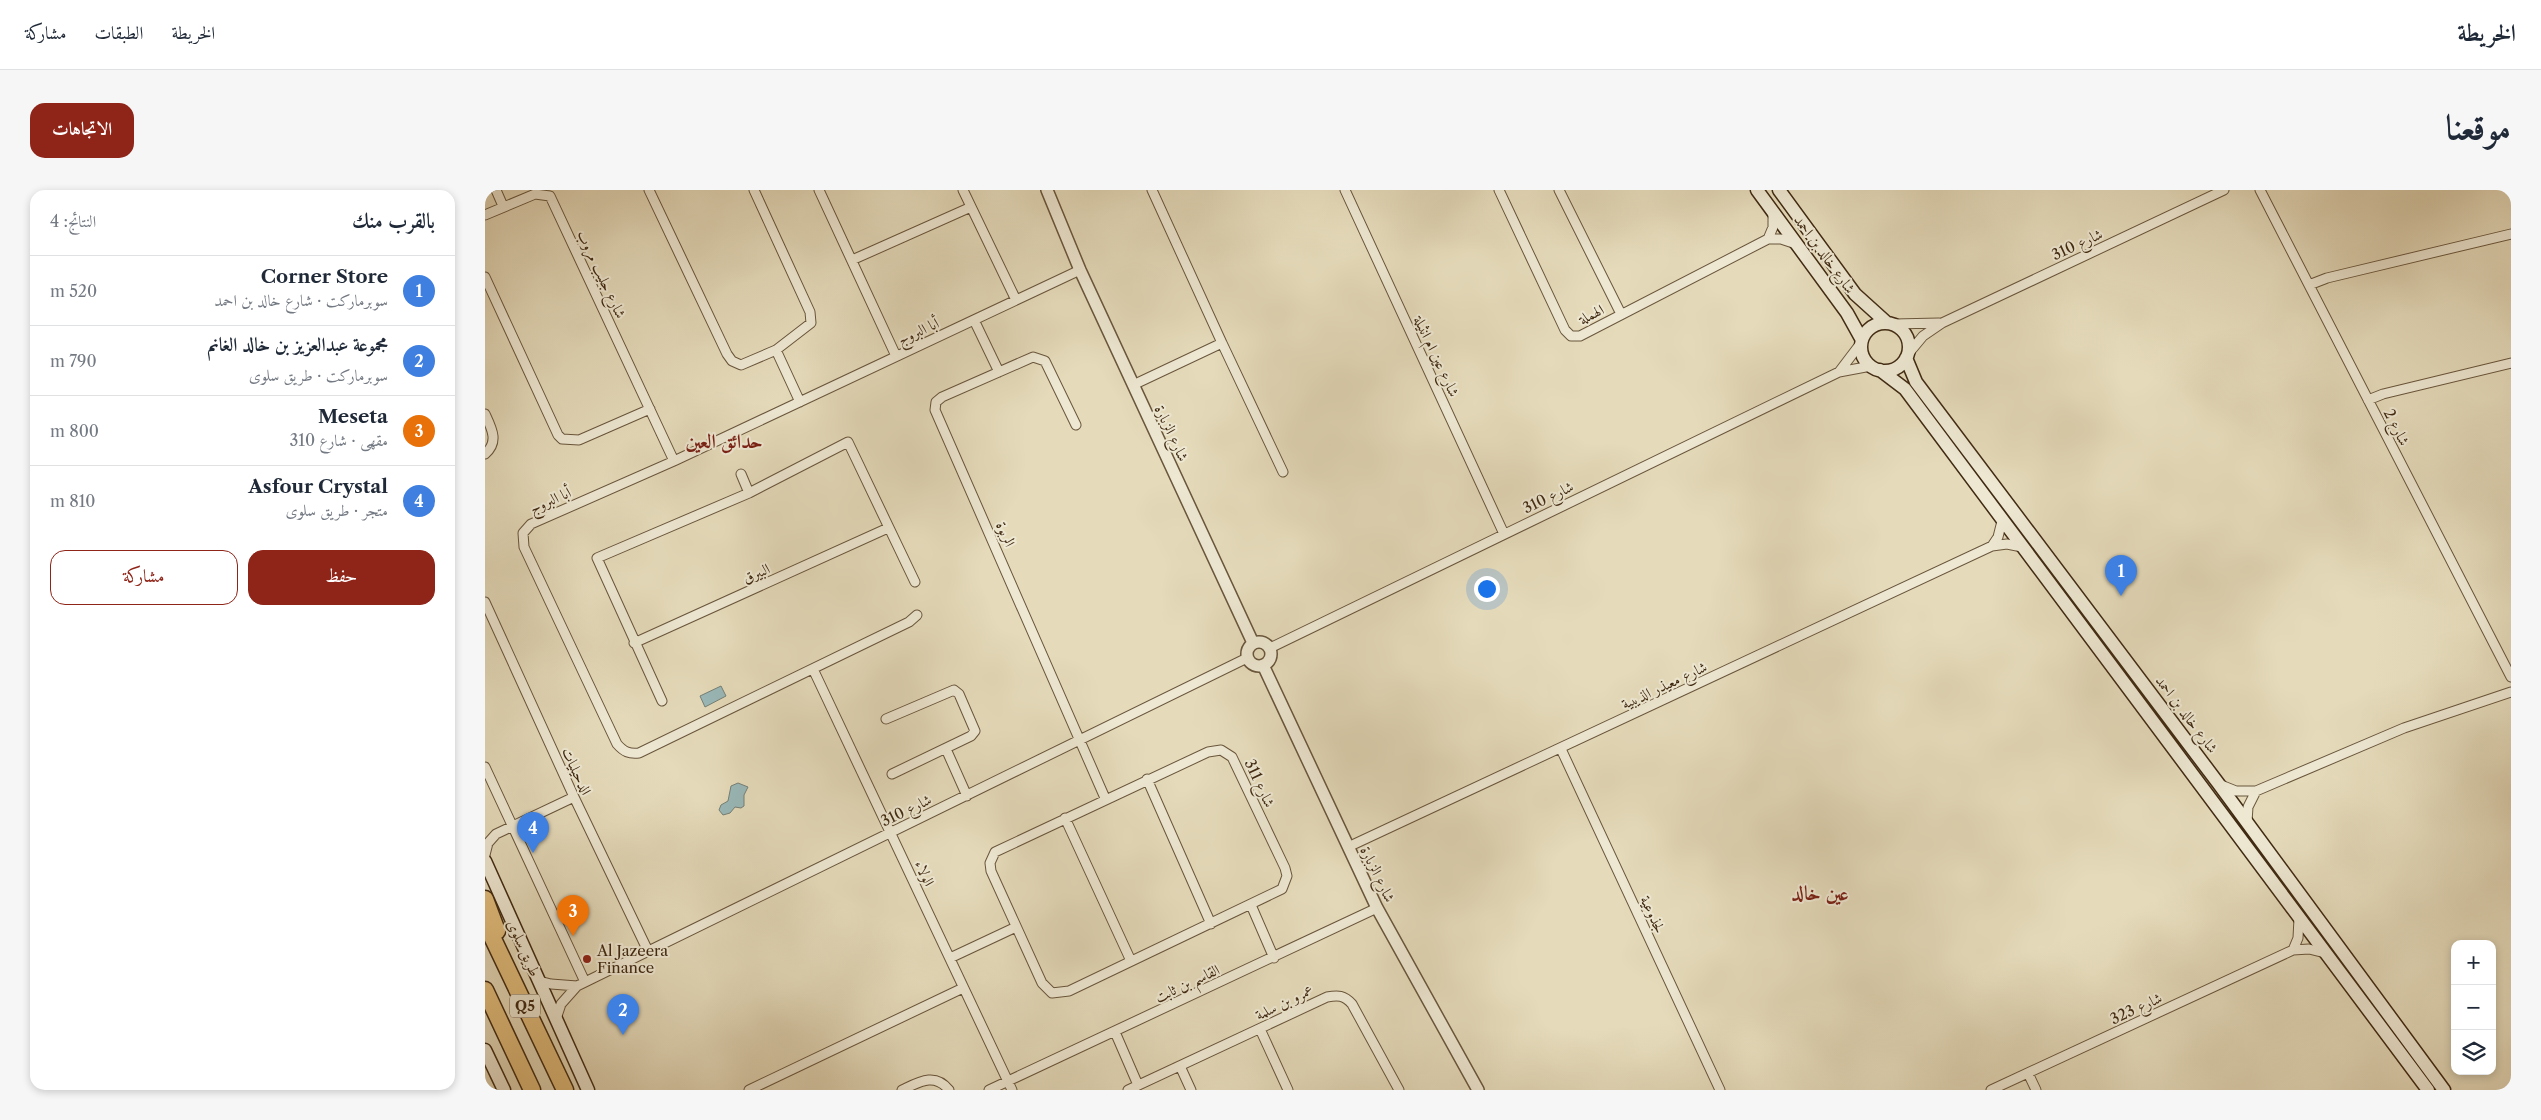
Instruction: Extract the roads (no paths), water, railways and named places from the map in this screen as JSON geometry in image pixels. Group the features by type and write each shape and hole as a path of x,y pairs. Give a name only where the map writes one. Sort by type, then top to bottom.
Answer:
{"highway":[{"path":"485,899 523,1003"},
{"name":"طريق سلوى","path":"485,922 565,1090"},
{"name":"Q5","path":"485,990 531,1090"},
{"path":"485,1004 513,1051"}],"main road":[{"name":"شارع خالد بن احمد","path":"1757,190 1853,321 1861,342"},
{"name":"شارع خالد بن احمد","path":"1779,190 1855,294 1890,323"},
{"path":"1875,368 1892,370 1907,356 1908,340 1900,328 1890,323 1873,325 1861,342 1863,356 1875,368 1905,389 2428,1090"},
{"name":"شارع خالد بن احمد","path":"1907,356 1917,382 2218,783 2247,825 2444,1090"},
{"name":"طريق سلوى","path":"485,862 588,1090"},
{"path":"485,1050 504,1090"}],"street":[{"path":"495,190 503,206"},
{"path":"649,190 729,358 741,365 777,350 805,330 811,323 810,312 754,190"},
{"path":"819,190 896,356"},
{"path":"963,190 1016,300"},
{"name":"شارع الزبارة","path":"1039,190 1064,235"},
{"name":"شارع الزبارة","path":"1047,190 1064,235 1253,643"},
{"path":"1153,190 1283,472"},
{"name":"شارع عين ام انثيلة","path":"1345,190 1503,534"},
{"name":"الهملة","path":"1499,190 1565,330 1571,336 1580,336 1768,239"},
{"path":"1559,190 1621,314"},
{"name":"شارع 310","path":"1907,356 1923,336 1942,323 2224,190"},
{"name":"شارع 2","path":"2259,190 2511,677"},
{"name":"شارع جليب مروب","path":"485,215 535,194 550,196 674,461"},
{"path":"852,260 971,207"},
{"path":"1773,212 1773,227 1768,239 1781,239 1798,245"},
{"path":"2309,285 2327,278 2511,234"},
{"name":"أبا البروج","path":"917,616 909,622 639,753 626,752 617,744 524,547 523,533 531,524 674,461 1080,270"},
{"path":"485,277 558,435 563,439 579,440 649,409"},
{"path":"974,320 999,372"},
{"name":"شارع 310","path":"1890,323 1942,323"},
{"name":"شارع 310","path":"1839,372 1861,342"},
{"path":"1133,385 1222,343"},
{"path":"777,350 800,402"},
{"name":"الربوة","path":"1076,425 1045,361 1033,357 942,397 936,402 935,410 1005,567 1079,742"},
{"path":"2368,400 2383,394 2511,363"},
{"name":"شارع 310","path":"1270,648 1839,372 1875,368"},
{"path":"485,414 494,436 492,446 485,454"},
{"path":"662,701 597,558 749,493 848,442 915,582"},
{"path":"741,474 749,493"},
{"path":"1991,546 1999,537 2002,521"},
{"name":"البيرق","path":"635,643 888,528"},
{"name":"شارع معيذر الذيبية","path":"1348,847 1561,749 1991,546 2007,544 2022,547"},
{"name":"الدحيليات","path":"485,602 574,797 648,951"},
{"path":"1263,642 1270,648 1271,656 1263,666 1253,665 1247,658 1247,651 1253,643 1263,642"},
{"name":"شارع 310","path":"556,1019 561,1004 581,984 1079,742 1247,658"},
{"name":"شارع الزبارة","path":"1263,666 1377,908 1478,1090"},
{"name":"الولاء","path":"813,669 1012,1090"},
{"path":"887,719 950,691 957,691 975,731 971,736 892,774"},
{"path":"2218,783 2236,791 2256,790 2403,728 2511,692"},
{"path":"1079,742 1105,798"},
{"path":"945,749 967,796"},
{"name":"لجذوعية","path":"1561,749 1720,1090"},
{"name":"شارع 311","path":"1221,750 1232,757 1285,868 1287,876 1282,889 1069,992 1053,992 1042,983 1016,927 991,871 991,857 1002,847 1147,779 1207,752 1221,750"},
{"path":"485,767 513,824 581,984 551,984 539,981"},
{"path":"1147,779 1211,924"},
{"path":"2247,825 2248,807 2256,790"},
{"path":"485,855 488,843 496,834 513,824 574,797"},
{"path":"1065,818 1131,961"},
{"path":"485,834 496,834"},
{"path":"1251,905 1274,958"},
{"name":"القاسم بن ثابت","path":"989,1090 1274,958 1377,908"},
{"path":"2293,950 2298,938 2299,918"},
{"path":"950,958 1016,927"},
{"name":"شارع 323","path":"1991,1090 2293,950 2309,949 2325,953"},
{"path":"749,1090 963,988"},
{"name":"عمرو بن سلمة","path":"1128,1090 1327,996 1341,996 1352,1004 1399,1090"},
{"path":"1260,1029 1288,1090"},
{"path":"1115,1032 1138,1085"},
{"path":"1180,1066 1191,1090"},
{"path":"2028,1073 2036,1090"},
{"path":"902,1090 929,1079 943,1083 949,1090"}],"water":[{"path":"721,686 726,696 705,707 700,696"},
{"path":"738,783 748,787 744,795 744,806 741,808 735,807 730,813 723,815 719,810 721,805 728,801 731,786"}],"place":[{"name":"Corner Store","path":"2121,596"},
{"name":"Asfour Crystal","path":"533,853"},
{"name":"Meseta","path":"573,936"},
{"name":"Al Jazeera Finance","path":"587,959"},
{"name":"مجموعة عبدالعزيز بن خالد الغانم","path":"623,1035"}],"district":[{"name":"حدائق العين","path":"724,441"},
{"name":"عين خالد","path":"1820,893"}]}
